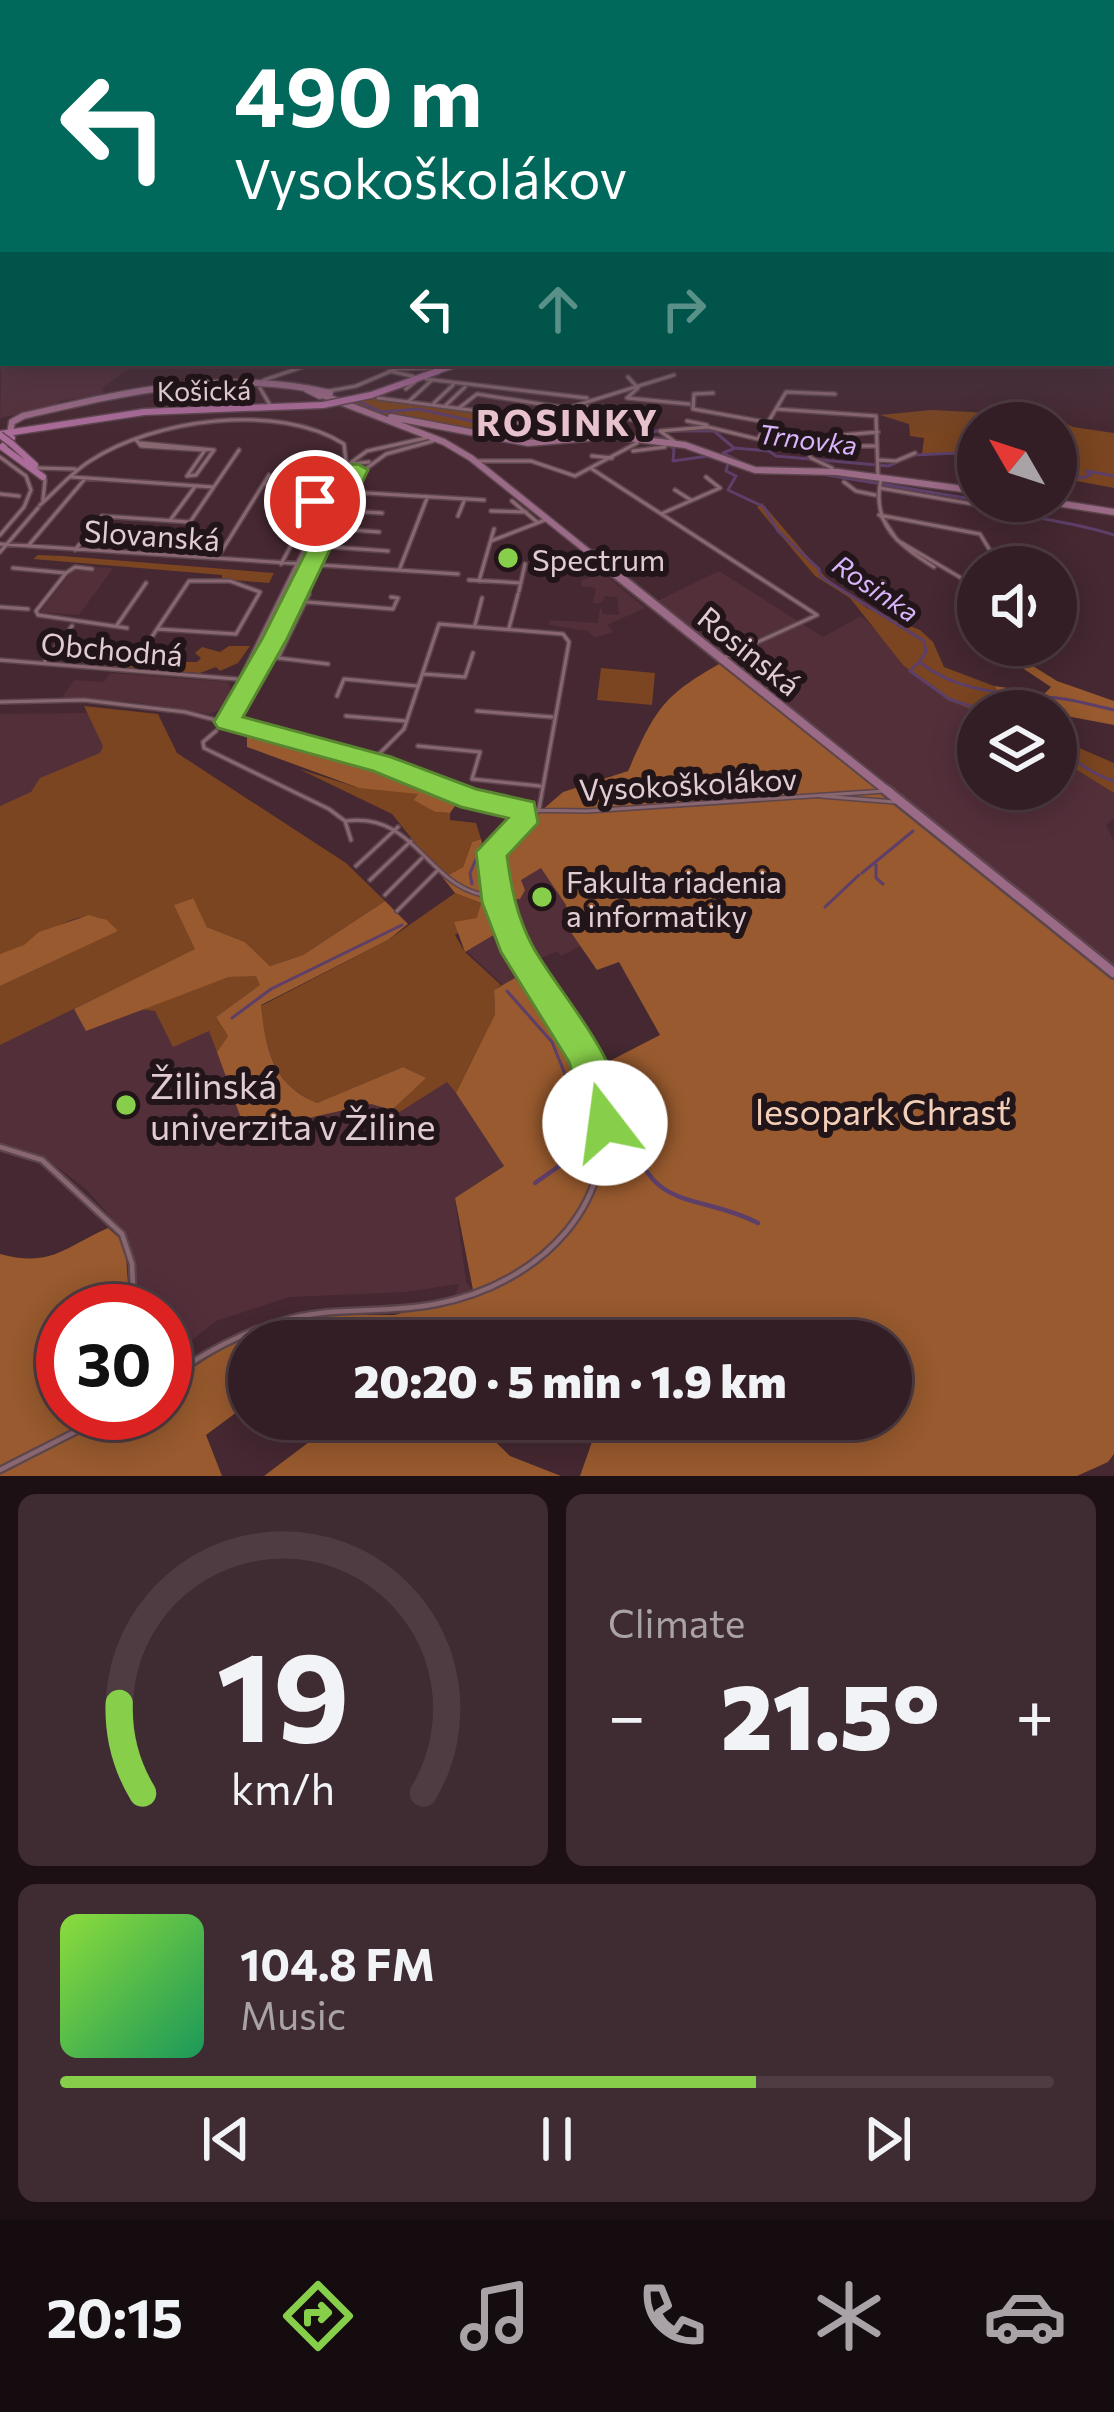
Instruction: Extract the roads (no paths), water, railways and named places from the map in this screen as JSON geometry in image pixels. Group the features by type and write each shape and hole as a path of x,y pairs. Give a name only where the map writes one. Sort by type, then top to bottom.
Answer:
{"main road":[{"name":"Košická","path":"3,435 179,410 301,408 326,395 374,396 434,369 452,366"},
{"name":"Košická","path":"3,435 108,417"},
{"path":"33,431 1,446 43,477"},
{"path":"3,435 37,468"}],"street":[{"path":"271,406 260,381 300,366"},
{"path":"326,395 389,371 434,369"},
{"path":"389,371 453,385 586,398 674,375"},
{"path":"628,376 636,386"},
{"path":"406,389 420,378"},
{"path":"406,403 432,380"},
{"path":"200,381 215,403 228,401"},
{"name":"Rosinská","path":"3,435 13,421 26,415 200,381 260,381 306,388 444,442 476,462 543,521 1114,973"},
{"path":"432,405 453,385"},
{"path":"444,406 466,386"},
{"path":"636,386 626,397 692,404"},
{"path":"692,404 697,392 713,393"},
{"path":"757,440 786,392 835,394"},
{"path":"458,408 478,394 569,411 610,430"},
{"path":"374,396 458,408 530,429"},
{"path":"515,441 586,398"},
{"path":"692,404 696,410 765,422"},
{"path":"578,405 640,422"},
{"path":"776,409 876,416 879,515 893,543 934,567"},
{"path":"372,413 515,441 594,434 670,443 755,470 837,472"},
{"path":"687,421 757,440 878,432"},
{"path":"0,552 77,469 138,441 209,423 278,423 325,431 338,438 347,452 344,469"},
{"path":"670,443 659,434 661,429 714,428"},
{"path":"594,434 670,443"},
{"path":"347,452 389,449 429,438"},
{"path":"798,439 810,458 837,472 957,500"},
{"path":"138,441 181,446 214,450 195,476 187,476 205,451 181,446"},
{"path":"476,462 489,458 540,462 575,476 626,453 638,442"},
{"path":"626,453 660,450 670,443"},
{"path":"830,446 878,446"},
{"path":"377,449 381,456"},
{"path":"224,721 268,651 358,473 389,449"},
{"path":"75,550 102,516 190,522 239,450"},
{"path":"224,721 256,639 344,469 362,453"},
{"path":"877,462 898,461 916,453"},
{"path":"592,456 614,459"},
{"path":"0,458 28,479 30,496"},
{"path":"350,462 354,466 374,460"},
{"path":"37,468 45,491 40,506"},
{"path":"37,468 77,469"},
{"path":"344,469 358,473"},
{"path":"592,469 817,615 722,659"},
{"path":"217,559 268,476"},
{"path":"68,477 214,487"},
{"path":"661,514 720,488 706,477"},
{"path":"27,547 85,478"},
{"path":"844,482 876,496"},
{"path":"879,483 957,489"},
{"path":"263,484 334,488"},
{"path":"170,521 196,486"},
{"path":"278,564 322,488"},
{"path":"0,535 30,496 56,489"},
{"path":"675,490 692,500"},
{"path":"347,492 484,500"},
{"path":"0,494 19,496"},
{"path":"399,570 427,497"},
{"path":"458,516 464,499"},
{"path":"512,501 543,521"},
{"path":"1077,506 1114,512"},
{"path":"347,511 382,513"},
{"path":"491,511 526,512"},
{"path":"879,515 890,533 957,576"},
{"path":"879,515 980,534 987,546"},
{"path":"17,516 32,516"},
{"path":"520,530 524,519"},
{"path":"318,520 333,521"},
{"path":"491,541 543,521"},
{"path":"8,525 23,525"},
{"path":"314,528 328,530"},
{"path":"339,529 379,532"},
{"path":"479,580 494,529"},
{"name":"Slovanská","path":"3,544 458,574"},
{"path":"330,547 388,551"},
{"path":"906,551 917,554"},
{"path":"508,629 525,564"},
{"path":"74,623 73,618 39,616 36,611 66,573 75,567 92,569"},
{"path":"13,568 66,573"},
{"path":"142,652 187,582 198,579 259,590 246,620 232,635 157,629"},
{"path":"469,580 520,584"},
{"path":"116,627 146,583"},
{"path":"280,593 297,593"},
{"path":"309,594 278,658 328,664"},
{"path":"305,602 393,609 398,598 392,597"},
{"path":"474,627 482,598"},
{"path":"276,601 292,603"},
{"path":"0,607 28,609"},
{"path":"246,620 266,621"},
{"path":"283,622 294,623"},
{"path":"74,623 127,628"},
{"path":"44,663 74,623"},
{"path":"192,1362 223,1342 271,1322 336,1310 406,1309 493,1288 536,1264 575,1224 601,1168 602,1102 584,1053 513,942 497,897 492,849 538,811 567,637 439,624 402,734 372,761"},
{"path":"256,639 263,644 274,639"},
{"path":"251,650 262,646 268,651"},
{"path":"737,652 754,665"},
{"path":"422,674 465,677 472,653"},
{"name":"Obchodná","path":"0,659 249,680"},
{"name":"Obchodná","path":"221,678 244,669"},
{"name":"Obchodná","path":"221,678 236,690"},
{"path":"337,696 344,679 419,686"},
{"name":"Vysokoškolákov","path":"0,702 128,703 224,721 372,761 465,797 523,810 886,791"},
{"path":"478,711 554,717"},
{"path":"346,716 407,721"},
{"path":"216,730 203,748 345,821 371,817 398,827 468,897 497,897"},
{"path":"418,746 480,752 472,779 542,786"},
{"path":"860,791 866,774"},
{"path":"872,799 886,791"},
{"name":"Vysokoškolákov","path":"819,796 904,805"},
{"path":"521,825 523,810"},
{"path":"345,821 351,840"},
{"path":"356,866 398,827"},
{"path":"370,880 411,841"},
{"path":"385,895 424,856"},
{"path":"397,911 438,870"},
{"path":"0,1147 42,1160 122,1234 132,1284"},
{"path":"0,1470 59,1440"}],"waterway":[{"name":"Rosinka","path":"353,399 382,412 418,409 504,428 661,438 674,449 673,461 708,456"},
{"name":"Trnovka","path":"639,435 665,429"},
{"name":"Trnovka","path":"674,431 714,431 734,448 769,451 776,456 888,466 915,455 957,453"},
{"path":"733,449 723,453 741,462"},
{"name":"Rosinka","path":"728,463 726,471 736,476 728,490 764,507 778,531 819,569 821,577 924,641 926,652 919,662 935,673 985,690 1114,710"},
{"name":"Trnovka","path":"1077,476 1090,475 1087,471 1114,476"},
{"path":"827,475 957,497"},
{"path":"1060,522 1114,535"},
{"path":"918,663 910,671 957,702"},
{"path":"1077,763 1114,781"},
{"path":"862,873 913,831"},
{"path":"472,884 470,873 482,845"},
{"path":"876,865 876,878 883,884"},
{"path":"825,907 859,875"},
{"path":"232,1018 271,989 402,925"},
{"path":"507,991 552,1042 573,1094"},
{"path":"572,1091 592,1118"},
{"path":"535,1183 575,1155 588,1119"},
{"path":"617,1127 632,1136 640,1161 665,1189 758,1223"}],"place":[{"name":"Spectrum","path":"508,558"},
{"name":"Fakulta riadenia a informatiky","path":"542,897"},
{"name":"Žilinská univerzita v Žiline","path":"126,1105"}],"district":[{"name":"ROSINKY","path":"568,421"}],"park label":[{"name":"lesopark Chrasť","path":"883,1110"}]}
